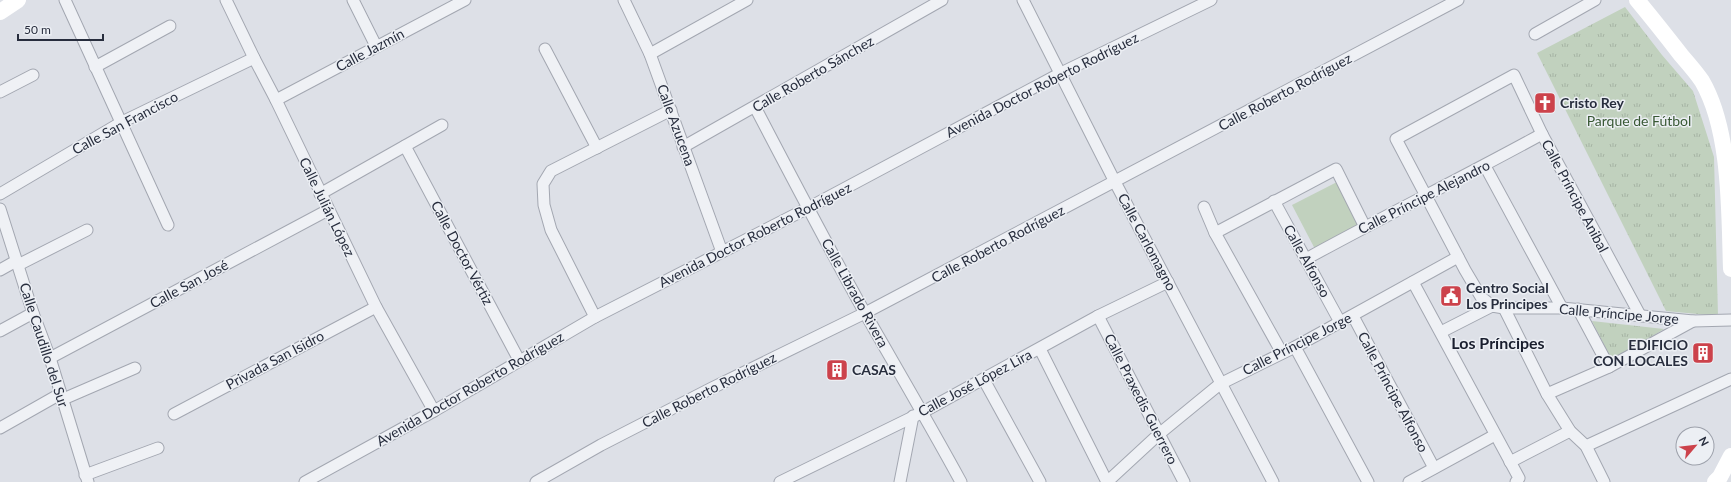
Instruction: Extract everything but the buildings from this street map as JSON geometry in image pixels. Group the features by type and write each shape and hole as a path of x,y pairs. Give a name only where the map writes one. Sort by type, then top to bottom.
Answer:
{"street":[{"path":"0,12 18,0"},
{"path":"65,0 168,225"},
{"name":"Calle Julián López","path":"226,0 376,307 434,411"},
{"path":"353,0 376,46"},
{"name":"Calle Jazmín","path":"276,100 465,0"},
{"name":"Calle Azucena","path":"624,0 650,54 722,252"},
{"name":"Calle Roberto Sánchez","path":"683,147 942,0"},
{"name":"Calle Carlomagno","path":"1024,0 1220,384 1273,482"},
{"name":"Avenida Doctor Roberto Rodríguez","path":"305,482 434,411 595,317 808,208 1061,73 1211,0"},
{"name":"Calle Roberto Rodríguez","path":"536,482 601,445 712,388 865,313 1116,182 1458,0"},
{"path":"1535,34 1595,0"},
{"path":"1638,0 1702,81 1711,98 1723,136 1727,156 1731,269"},
{"path":"650,54 743,1"},
{"path":"95,67 170,26"},
{"path":"545,49 597,148"},
{"name":"Calle San Francisco","path":"0,194 122,122 254,58"},
{"path":"0,92 33,74"},
{"name":"Calle Príncipe Anibal","path":"1425,196 1396,139 1514,75 1542,134 1640,316"},
{"name":"Calle Librado Rivera","path":"755,107 918,414 961,482"},
{"path":"595,317 551,230 544,205 543,184 551,171 671,110"},
{"path":"320,194 442,125"},
{"name":"Calle Príncipe Alejandro","path":"1306,259 1485,166 1542,134"},
{"name":"Calle Doctor Vértiz","path":"405,146 519,360"},
{"path":"1485,166 1562,308"},
{"path":"1215,232 1336,169 1365,227"},
{"path":"1425,196 1480,297 1492,306 1440,332"},
{"name":"Calle Alfonso","path":"1274,201 1340,322"},
{"path":"1204,207 1215,232 1282,353"},
{"name":"Calle Caudillo del Sur","path":"0,209 33,313 50,358 60,397 86,479"},
{"name":"Calle San José","path":"50,358 328,210"},
{"path":"0,270 87,230"},
{"name":"Calle Príncipe Jorge","path":"1107,482 1159,434 1220,384 1295,347 1458,257"},
{"name":"Calle José López Lira","path":"780,482 984,380 1098,316 1168,282"},
{"path":"1414,282 1510,462 1517,481"},
{"name":"Calle Príncipe Jorge","path":"1492,306 1504,308 1578,309 1693,321 1731,320"},
{"name":"Privada San Isidro","path":"174,414 376,307"},
{"path":"1504,308 1547,394 1570,431 1586,446 1604,482"},
{"path":"1578,309 1609,367"},
{"path":"0,331 33,313"},
{"name":"Calle Praxedis Guerrero","path":"1098,316 1184,482"},
{"name":"Calle Príncipe Alfonso","path":"1353,316 1434,468"},
{"path":"1547,394 1609,367 1693,321"},
{"path":"1295,347 1368,482"},
{"path":"1040,349 1107,482"},
{"path":"0,428 60,397 135,368"},
{"path":"1586,446 1731,379"},
{"path":"984,380 1040,482"},
{"path":"900,482 918,414"},
{"path":"1510,462 1570,431"},
{"path":"1409,482 1495,435"},
{"path":"86,479 158,448"},
{"path":"1715,482 1720,477 1731,456"}],"green space":[{"name":"Parque de Fútbol","path":"1625,7 1662,55 1693,91 1714,157 1718,316 1666,311 1537,53"},
{"path":"1339,181 1363,226 1316,251 1292,205"},
{"path":"1592,321 1664,329 1612,361"}],"place":[{"name":"Cristo Rey","path":"1545,103"},
{"name":"Centro Social Los Principes","path":"1451,296"},
{"name":"EDIFICIO CON LOCALES","path":"1703,353"},
{"name":"CASAS","path":"837,370"}],"district":[{"name":"Los Príncipes","path":"1498,343"}]}
